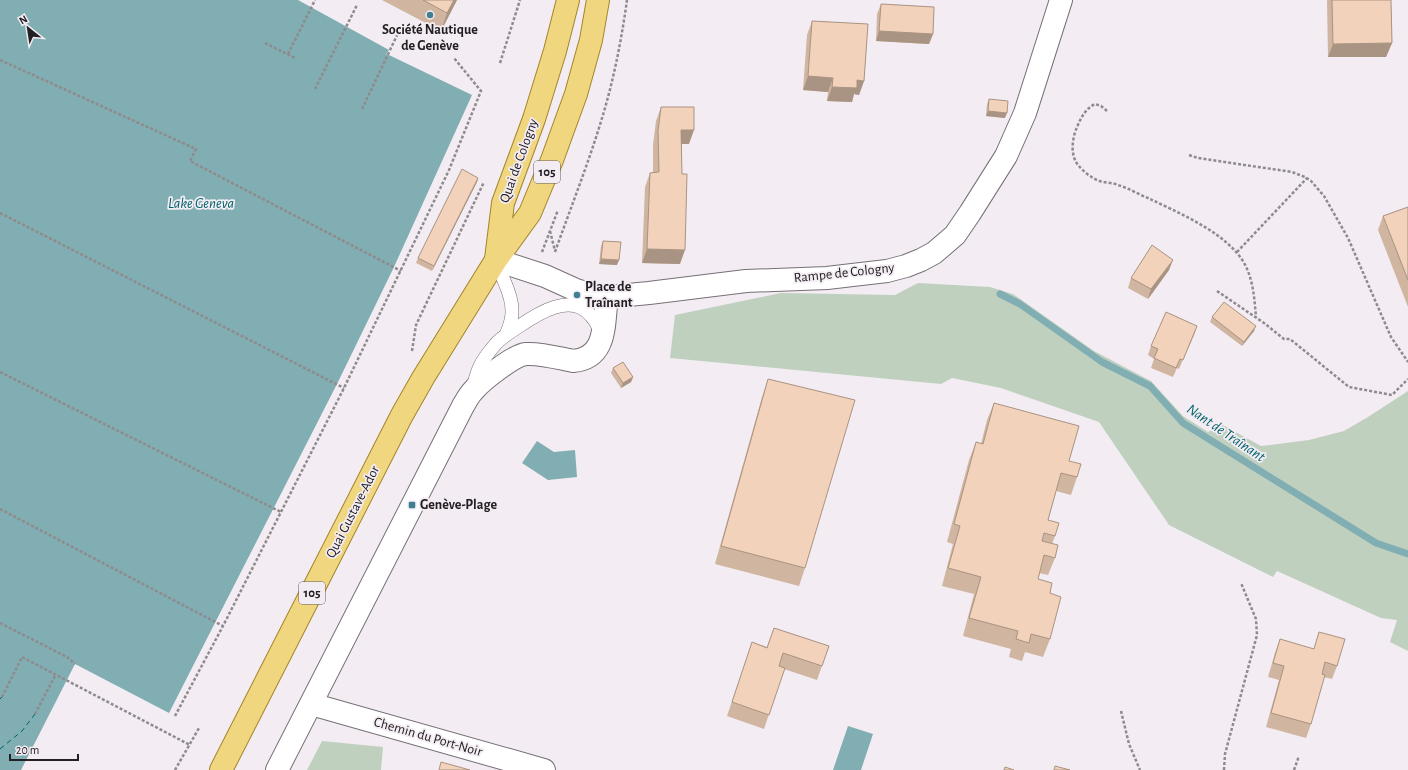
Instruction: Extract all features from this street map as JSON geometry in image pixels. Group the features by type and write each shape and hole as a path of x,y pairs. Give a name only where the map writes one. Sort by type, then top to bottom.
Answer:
{"main road":[{"name":"Quai de Cologny","path":"496,260 503,203 534,119 555,51 568,0"},
{"name":"Quai de Cologny","path":"496,260 530,213 565,126 576,94 591,40 598,0"},
{"name":"Quai Gustave-Ador","path":"221,770 402,415 423,378 496,260"}],"street":[{"name":"Rampe de Cologny","path":"496,260 545,276 576,290 607,297 746,281 827,278 886,271 906,266 934,253 955,235 975,207 1006,156 1025,113 1061,0"},
{"path":"277,770 463,406 473,390 498,369 520,356 534,355 573,361 586,358 595,351 601,341 607,297"},
{"name":"Chemin du Port-Noir","path":"311,704 544,770"}],"lane":[{"path":"591,40 606,0"},
{"path":"496,260 510,296 512,309 511,320 506,335"},
{"path":"473,390 476,373 495,345 506,335 530,319 560,305 573,305 589,312 597,325 601,341"}],"path":[{"path":"310,0 313,4"},
{"path":"288,54 315,0"},
{"path":"500,63 520,0"},
{"path":"555,252 606,106 619,51 627,0"},
{"path":"315,89 356,5"},
{"path":"362,109 400,29"},
{"path":"265,43 294,58"},
{"path":"175,716 223,626 344,388 449,170 481,91 454,58"},
{"path":"0,60 196,149 190,161 401,271"},
{"path":"1107,111 1101,106 1095,104 1087,109 1080,119 1073,145 1073,154 1077,164 1098,181 1118,185 1165,206 1217,235 1236,252 1248,271 1252,285 1256,317"},
{"path":"1189,155 1198,158 1292,172 1307,178 1319,190 1348,238 1391,337 1408,362"},
{"path":"1236,252 1307,178"},
{"path":"431,292 485,180"},
{"path":"0,213 344,388"},
{"path":"1217,291 1256,317 1284,339 1290,339 1349,387 1392,395 1408,379"},
{"path":"0,372 281,512"},
{"path":"0,509 223,626"},
{"path":"1224,770 1225,754 1257,636 1256,618 1241,583"},
{"path":"0,623 67,657 75,664"},
{"path":"2,697 22,657 190,745"},
{"path":"35,714 56,674"},
{"path":"1121,711 1129,744 1140,770"},
{"path":"176,770 199,728"},
{"path":"1294,770 1299,756"}],"green space":[{"path":"918,283 990,287 1013,294 1094,351 1151,381 1183,416 1208,432 1221,424 1261,446 1309,440 1344,431 1408,391 1408,651 1390,642 1397,620 1381,618 1277,571 1273,577 1169,525 1099,422 1001,388 952,378 941,384 670,358 675,315 781,293 895,295"},
{"path":"322,741 383,747 381,770 307,770"}],"water":[{"name":"Lake Geneva","path":"0,0 298,0 389,50 386,54 472,95 394,267 337,384 169,713 75,664 21,770 0,770"},
{"path":"537,441 554,452 575,450 577,477 548,480 522,463"},
{"path":"848,726 873,734 861,770 833,770"}],"building":[{"path":"423,0 454,0 447,13"},
{"path":"1332,0 1391,0 1392,43 1333,44"},
{"path":"881,4 934,7 933,34 879,31"},
{"path":"812,21 868,24 864,81 857,80 857,88 832,87 833,78 808,76"},
{"path":"989,99 1008,101 1007,113 988,111"},
{"path":"661,107 694,107 694,130 681,130 682,174 687,174 685,250 647,249 650,173 659,172 658,131"},
{"path":"462,169 478,178 434,266 418,258"},
{"path":"1408,207 1408,280 1383,216"},
{"path":"603,241 621,242 619,260 601,259"},
{"path":"1152,245 1173,260 1151,289 1131,278"},
{"path":"1224,302 1256,326 1244,342 1212,317"},
{"path":"1166,312 1197,326 1183,360 1180,359 1176,368 1154,358 1158,349 1151,346"},
{"path":"623,362 633,377 623,383 613,368"},
{"path":"768,379 855,400 805,568 721,546"},
{"path":"994,403 1079,426 1069,461 1081,464 1077,477 1061,473 1048,520 1059,523 1055,536 1044,533 1042,541 1058,545 1055,558 1044,555 1038,579 1052,583 1050,593 1061,597 1050,639 1031,634 1029,643 1016,639 1018,631 969,618 981,577 948,568 960,526 954,524 976,442 983,444"},
{"path":"774,628 829,646 822,666 783,653 779,666 785,668 769,715 732,702 752,642 767,648"},
{"path":"1319,632 1345,639 1337,666 1325,662 1322,674 1325,675 1311,724 1271,713 1284,666 1273,663 1280,639 1314,649"},
{"path":"441,762 470,770 439,770"},
{"path":"1055,766 1070,770 1054,770"},
{"path":"1005,767 1014,770 1004,770"}],"waterway":[{"name":"Nant de Traînant","path":"1000,294 1020,304 1102,362 1150,386 1183,423 1376,543 1408,554"}],"ferry route":[{"path":"0,749 22,731 35,714"}],"place":[{"name":"Société Nautique de Genève","path":"430,15"},
{"name":"Place de Traînant","path":"577,295"},
{"name":"Genève-Plage","path":"412,505"}]}
